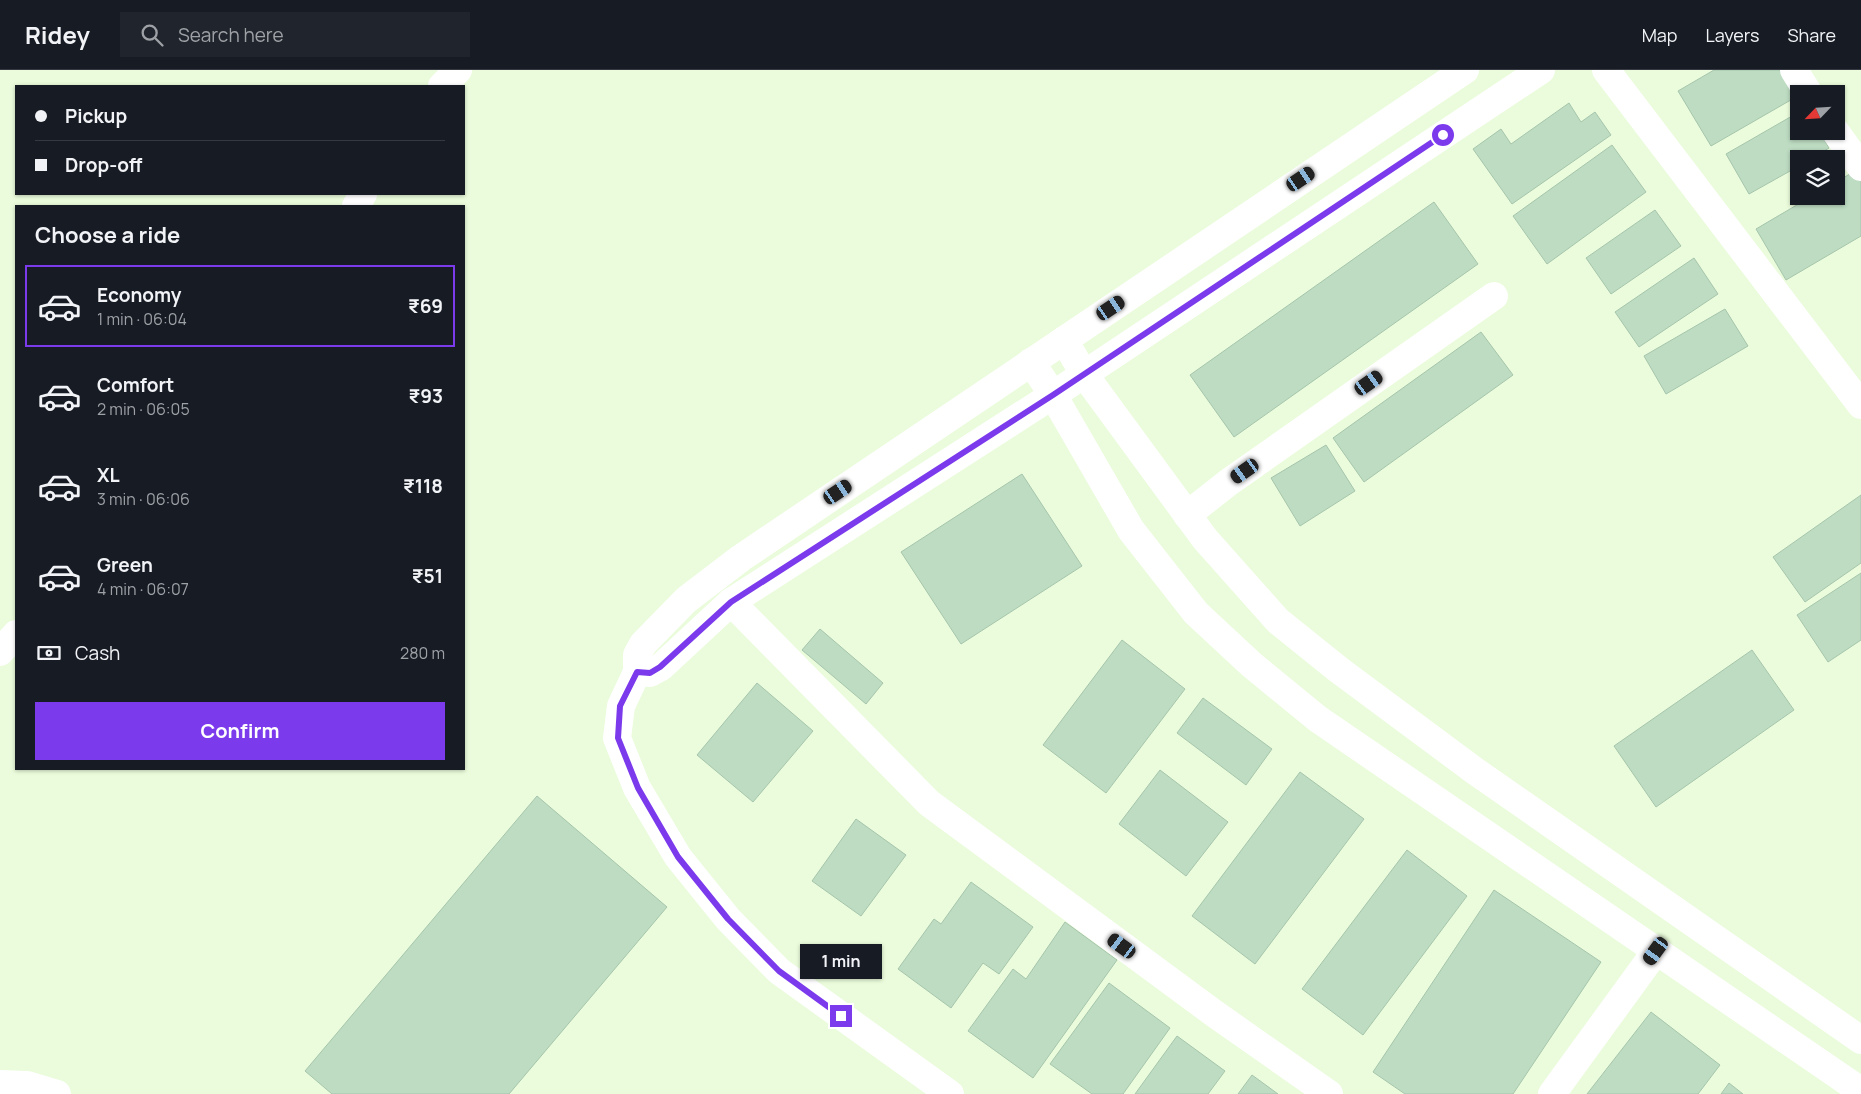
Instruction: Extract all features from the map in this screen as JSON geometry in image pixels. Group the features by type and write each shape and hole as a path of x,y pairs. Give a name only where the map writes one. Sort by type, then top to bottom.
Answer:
{"street":[{"path":"443,85 458,70"},
{"path":"950,1094 779,971 728,919 678,857 638,788 618,738 620,706 637,672 637,656 643,644 686,600 741,558 1465,70"},
{"path":"637,672 650,673 660,667 731,602 1053,395 1541,70"},
{"path":"1606,70 1861,405"},
{"path":"1794,70 1803,85"},
{"path":"1842,140 1861,167"},
{"path":"1187,515 1229,482 1494,296"},
{"path":"1064,340 1084,374 1205,539 1278,620 1339,670 1475,771 1861,1040"},
{"path":"1032,362 1132,530 1196,613 1252,665 1318,719 1860,1089"},
{"path":"731,602 929,802 1214,1014 1329,1094"},
{"path":"0,652 15,635"},
{"path":"1552,1094 1656,951"},
{"path":"0,1084 27,1085 57,1094"}],"building":[{"path":"1714,70 1781,70 1790,86 1790,100 1711,146 1678,91"},
{"path":"1569,103 1581,122 1595,112 1611,135 1512,204 1473,149 1501,129 1511,144"},
{"path":"1790,117 1790,140 1824,140 1829,148 1826,150 1790,150 1790,171 1749,194 1726,154"},
{"path":"1612,145 1646,192 1547,264 1513,216"},
{"path":"1855,171 1861,181 1861,236 1786,280 1756,229 1797,205 1845,205 1845,177"},
{"path":"1434,202 1478,264 1234,437 1190,375"},
{"path":"1655,210 1681,246 1611,294 1586,258"},
{"path":"1694,258 1718,294 1639,347 1615,312"},
{"path":"1725,309 1748,346 1666,394 1644,356"},
{"path":"1481,332 1513,375 1364,482 1333,438"},
{"path":"1326,445 1355,491 1300,526 1271,478"},
{"path":"1022,474 1082,566 961,644 901,552"},
{"path":"1861,495 1861,563 1805,602 1773,557"},
{"path":"1861,573 1861,640 1828,662 1797,615"},
{"path":"820,629 883,683 866,704 802,650"},
{"path":"1122,640 1185,689 1106,793 1043,745"},
{"path":"1752,650 1794,710 1656,807 1614,746"},
{"path":"757,683 813,731 753,802 697,755"},
{"path":"1203,698 1272,749 1246,785 1177,733"},
{"path":"1160,770 1228,822 1186,876 1119,824"},
{"path":"1300,772 1364,819 1255,964 1192,916"},
{"path":"537,796 667,907 509,1094 332,1094 305,1071"},
{"path":"856,819 906,855 861,916 812,881"},
{"path":"1407,850 1467,896 1363,1035 1302,989"},
{"path":"971,882 1033,927 999,974 983,963 951,1008 898,969 934,919 941,924"},
{"path":"1494,890 1601,962 1513,1094 1405,1094 1373,1072"},
{"path":"1065,922 1117,960 1033,1078 968,1031 1013,969 1026,979"},
{"path":"1109,983 1170,1028 1123,1094 1092,1094 1050,1064"},
{"path":"1651,1012 1720,1065 1698,1094 1587,1094"},
{"path":"1177,1036 1225,1071 1208,1094 1135,1094"},
{"path":"1252,1075 1278,1094 1238,1094"},
{"path":"1729,1083 1743,1094 1721,1094"}],"route":[{"path":"841,1016 779,971 728,919 678,857 638,788 618,738 620,706 637,672 650,673 660,667 731,602 1053,395 1443,135"}]}
